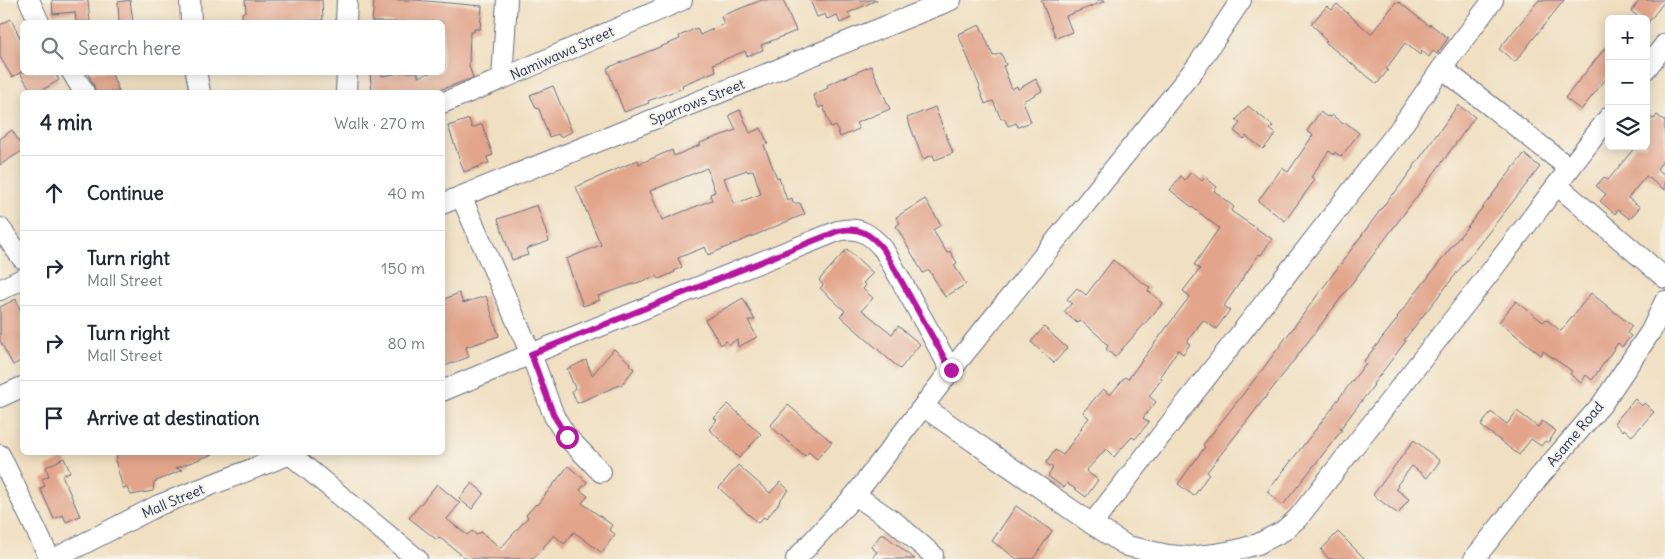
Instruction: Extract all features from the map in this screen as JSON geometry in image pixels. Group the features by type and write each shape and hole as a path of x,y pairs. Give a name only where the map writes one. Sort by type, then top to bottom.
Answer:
{"street":[{"path":"28,0 39,20"},
{"path":"190,0 191,20"},
{"path":"346,20 347,0"},
{"path":"502,79 507,0"},
{"name":"Namiwawa Street","path":"445,102 502,79 680,0"},
{"name":"Sparrows Street","path":"445,203 951,0"},
{"path":"796,559 855,494 951,370 1197,66 1242,0"},
{"path":"1092,524 1399,130 1493,0"},
{"path":"1650,63 1665,44"},
{"path":"1442,68 1569,168"},
{"path":"74,75 83,90"},
{"path":"197,75 200,90"},
{"path":"346,90 347,75"},
{"path":"924,407 1092,524 1127,546 1168,555 1189,557 1237,550 1258,544 1283,531 1298,518 1605,122"},
{"path":"1557,184 1665,278"},
{"path":"461,196 531,354 554,416 567,437 601,472"},
{"path":"0,228 20,255"},
{"path":"445,390 847,229 856,229 867,234 877,241 884,250 951,370"},
{"path":"0,290 20,280"},
{"name":"Asame Road","path":"1474,559 1539,477 1602,404 1650,331 1665,301"},
{"path":"0,397 20,388"},
{"path":"0,455 50,559"},
{"name":"Mall Street","path":"54,559 159,506 291,455"},
{"path":"295,455 417,559"},
{"path":"855,494 896,523 933,555"}],"building":[{"path":"52,0 88,0 90,20 76,20 75,12 53,14"},
{"path":"130,0 133,20 119,20 118,2"},
{"path":"245,0 322,0 323,20 242,20 242,13 246,11"},
{"path":"374,0 415,0 482,6 480,29 474,29 474,32 470,32 469,66 473,78 440,90 372,90 370,75 418,75 418,77 424,75 445,75 445,20 372,20"},
{"path":"762,0 783,0 796,31 761,45 763,50 747,56 745,51 713,64 716,71 682,85 683,88 624,112 607,68 680,39 679,36 697,28 700,35 724,24 721,16"},
{"path":"810,0 877,0 848,13 851,18 840,23 837,15 827,19 825,14 817,17"},
{"path":"1041,0 1105,1 1066,16 1072,32 1056,38"},
{"path":"1539,0 1564,0 1515,62 1499,49"},
{"path":"1640,0 1665,0 1650,20 1650,15 1636,15 1631,11"},
{"path":"1396,2 1398,4 1399,2 1429,26 1430,24 1448,38 1437,54 1433,51 1429,57 1422,51 1420,55 1405,43 1377,84 1325,42 1327,41 1320,35 1321,33 1311,24 1327,6 1332,10 1337,4 1371,34"},
{"path":"11,19 20,38 20,73 12,77 0,57 0,25"},
{"path":"980,25 993,56 1001,53 1006,65 1003,66 1012,89 1017,86 1018,89 1036,79 1042,91 1023,101 1031,122 1018,127 1016,123 1008,126 1004,118 1001,119 993,101 985,104 958,34"},
{"path":"1605,48 1605,80 1581,110 1565,98"},
{"path":"871,66 890,109 856,123 859,129 840,137 836,126 831,128 823,106 819,108 813,95 828,88 827,85"},
{"path":"21,75 56,75 59,80 42,90 31,90"},
{"path":"88,75 112,75 118,90 95,90"},
{"path":"553,86 572,132 560,137 558,134 549,137 539,109 536,108 530,95"},
{"path":"1458,105 1475,117 1286,371 1207,472 1209,474 1194,496 1178,484 1205,447 1203,445 1262,370 1394,194"},
{"path":"1248,106 1273,126 1270,129 1276,134 1263,149 1246,136 1244,139 1234,131 1240,123 1236,120"},
{"path":"935,107 953,153 935,160 933,155 923,159 907,118"},
{"path":"740,110 750,133 761,128 768,144 764,145 787,200 792,198 793,203 800,203 805,214 708,255 705,247 678,258 682,267 675,272 659,279 657,276 598,296 600,300 583,306 566,259 601,245 576,187 638,160 639,164 672,150 674,156 700,145 700,143 736,130 729,115","holes":["707,168 715,192 710,194 712,200 662,220 650,191","747,170 748,172 753,170 761,194 734,204 724,178"]},
{"path":"1320,112 1327,117 1332,115 1343,124 1345,122 1359,133 1341,157 1335,152 1334,155 1329,151 1311,177 1315,180 1285,221 1258,201 1282,168 1288,172 1313,135 1307,131"},
{"path":"1657,115 1665,121 1665,158 1657,169 1665,175 1665,190 1646,176 1628,198 1640,207 1630,219 1618,210 1615,214 1600,201 1606,194 1596,186 1604,177 1608,180 1633,150 1650,150 1650,117 1654,119"},
{"path":"469,119 472,128 482,124 493,155 487,157 489,163 464,172 448,126"},
{"path":"12,130 20,143 20,152 0,165 0,139"},
{"path":"1524,154 1540,167 1404,340 1406,341 1340,429 1342,430 1283,505 1267,492 1366,363 1364,361 1397,317"},
{"path":"1191,172 1202,181 1205,177 1217,187 1214,191 1234,207 1231,211 1272,239 1261,255 1259,254 1224,306 1230,310 1216,329 1203,320 1187,342 1190,344 1183,354 1178,350 1160,376 1162,379 1149,396 1156,402 1143,418 1149,422 1135,439 1132,437 1114,457 1106,449 1086,471 1098,480 1086,497 1067,483 1064,488 1048,476 1053,468 1046,463 1055,450 1063,455 1089,418 1083,412 1103,389 1110,395 1125,377 1128,379 1190,296 1183,291 1200,269 1194,265 1219,228 1170,190 1181,176 1185,180"},
{"path":"925,199 941,225 933,230 947,253 950,251 957,263 954,265 966,284 945,297 929,270 923,273 896,226 900,223 896,217"},
{"path":"537,205 549,241 526,249 528,255 512,260 498,219"},
{"path":"847,249 873,273 863,283 866,285 863,289 873,298 862,310 892,334 898,326 920,344 900,369 840,316 845,311 820,288 823,285 819,280"},
{"path":"1113,260 1150,288 1148,291 1163,303 1115,357 1106,349 1108,346 1099,336 1080,320 1077,323 1064,312 1072,303 1067,299 1077,288 1086,295"},
{"path":"459,293 463,303 486,296 499,336 466,347 469,357 445,366 445,299"},
{"path":"1591,293 1632,326 1627,333 1631,336 1622,347 1618,343 1592,380 1586,375 1581,383 1570,374 1572,371 1543,351 1541,355 1499,322 1516,301 1543,322 1546,319 1561,331"},
{"path":"743,298 755,320 748,320 757,337 738,347 737,339 729,345 726,341 721,345 705,320"},
{"path":"16,299 20,309 20,361 13,365 0,341 0,307"},
{"path":"1044,327 1067,348 1054,363 1031,342"},
{"path":"614,349 634,369 622,384 577,403 572,391 575,388 567,369 586,360 592,375"},
{"path":"1635,399 1642,406 1644,403 1654,412 1632,436 1614,423"},
{"path":"728,404 761,434 739,458 709,429 717,420 714,418"},
{"path":"788,405 832,442 817,459 809,452 805,456 770,426"},
{"path":"1517,411 1538,427 1542,421 1556,431 1548,443 1545,441 1541,446 1531,439 1519,455 1481,426 1491,412 1507,424"},
{"path":"1414,440 1440,461 1427,478 1412,466 1397,485 1396,489 1409,499 1398,514 1373,495"},
{"path":"116,455 210,455 176,468 182,470 154,482 153,491 131,495 127,488 123,488 115,460"},
{"path":"64,458 70,472 62,475 80,516 66,522 63,515 54,519 40,488 45,486 42,479 49,476 46,467"},
{"path":"738,465 770,493 780,482 789,490 766,519 764,517 758,523 719,488"},
{"path":"568,466 587,482 580,490 588,496 582,503 612,525 609,530 615,534 602,553 574,532 564,544 554,535 533,559 467,559 439,537 437,540 409,518 437,484 460,503 448,520 467,535 472,531 476,535 481,532 501,548 528,517 526,515 537,505"},
{"path":"472,483 484,493 472,509 459,499"},
{"path":"1016,506 1052,531 1033,559 1017,559 992,541"},
{"path":"1338,532 1365,559 1329,559 1321,550"},
{"path":"882,533 915,559 871,559 877,552 871,547"}],"route":[{"path":"567,437 554,416 531,354 847,229 856,229 867,234 877,241 884,250 951,370"}]}
